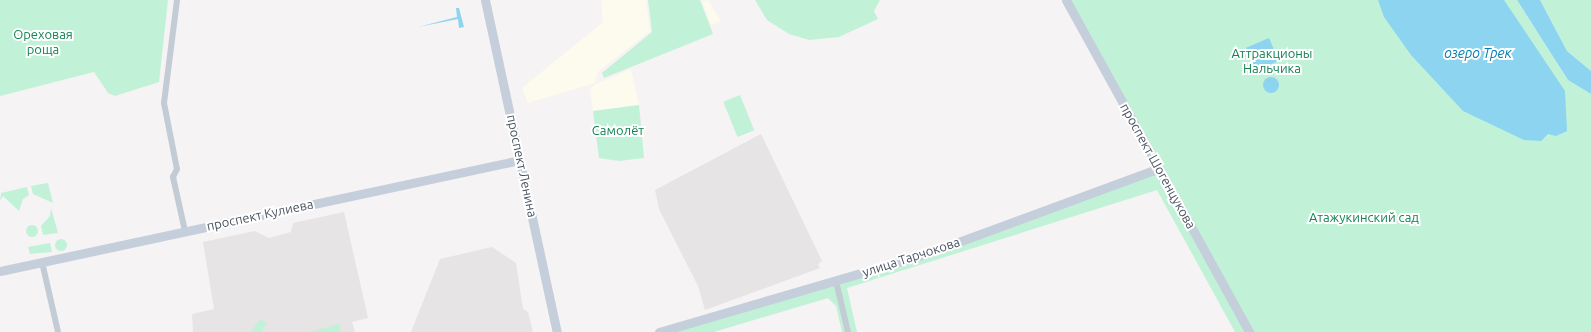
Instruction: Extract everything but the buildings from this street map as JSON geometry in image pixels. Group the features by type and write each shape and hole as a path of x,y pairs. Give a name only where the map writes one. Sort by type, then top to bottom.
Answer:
{"street":[{"path":"177,0 164,103 177,169 173,177 185,231"},
{"name":"проспект Ленина","path":"486,0 557,332"},
{"name":"проспект Шогенцукова","path":"1066,0 1249,332"},
{"name":"проспект Кулиева","path":"0,271 520,160"},
{"name":"улица Тарчокова","path":"659,332 836,281 962,242 1159,168"},
{"path":"42,262 58,332"},
{"path":"836,281 848,332"}],"shaded area":[{"path":"601,0 646,0 650,31 598,72 595,83 528,103 522,88 603,22"},
{"path":"708,0 721,21 711,25 702,2"},
{"path":"631,69 639,105 593,111 590,90 594,85"},
{"path":"761,134 822,261 818,264 820,268 705,310 698,286 659,209 655,190"},
{"path":"344,212 368,318 352,322 355,332 193,332 192,314 214,309 203,242 255,231 269,238 291,232 293,223"},
{"path":"492,247 516,263 523,309 528,312 533,332 411,332 440,259"}],"green space":[{"name":"Ореховая роща","path":"0,0 168,0 159,82 115,96 108,93 94,72 0,96"},
{"path":"648,0 700,0 713,34 604,78 602,73 652,32"},
{"path":"755,0 880,0 874,11 878,19 839,37 809,40 789,34 767,20"},
{"name":"Атажукинский сад","path":"1066,0 1517,0 1568,80 1591,94 1591,332 1235,332 1157,190 847,288 857,332 842,332 836,306 828,298 714,332 659,332 836,281 1158,168"},
{"path":"1540,0 1591,0 1591,71 1567,51"},
{"path":"740,95 754,130 738,137 723,102"},
{"name":"Самолёт","path":"639,105 644,158 619,161 599,158 593,111"},
{"path":"48,183 53,203 33,194 31,186"},
{"path":"27,187 29,195 23,199 19,211 3,196 0,201 1,193"},
{"path":"51,208 58,233 43,235 41,226 50,216"},
{"path":"30,225 34,225 38,231 34,237 30,237 26,233 26,229"},
{"path":"61,239 65,241 67,245 65,249 61,251 57,249 55,245 57,241"},
{"path":"50,243 52,252 30,254 28,247"},
{"path":"260,319 267,324 261,332 251,332"},
{"path":"339,324 341,332 309,332"}],"water":[{"name":"озеро Трек","path":"1378,0 1504,0 1565,91 1567,131 1556,136 1548,134 1541,141 1524,140 1463,111 1411,55 1384,17"},
{"path":"1517,0 1540,0 1567,51 1591,71 1591,94 1568,80"},
{"path":"456,8 459,8 464,27 459,28 458,19 418,27 457,17"},
{"path":"1269,38 1279,61 1256,71 1246,48"},
{"path":"1268,77 1274,77 1279,82 1277,91 1274,93 1268,93 1263,88 1263,82"}],"park label":[{"name":"Аттракционы Нальчика","path":"1272,62"}]}
